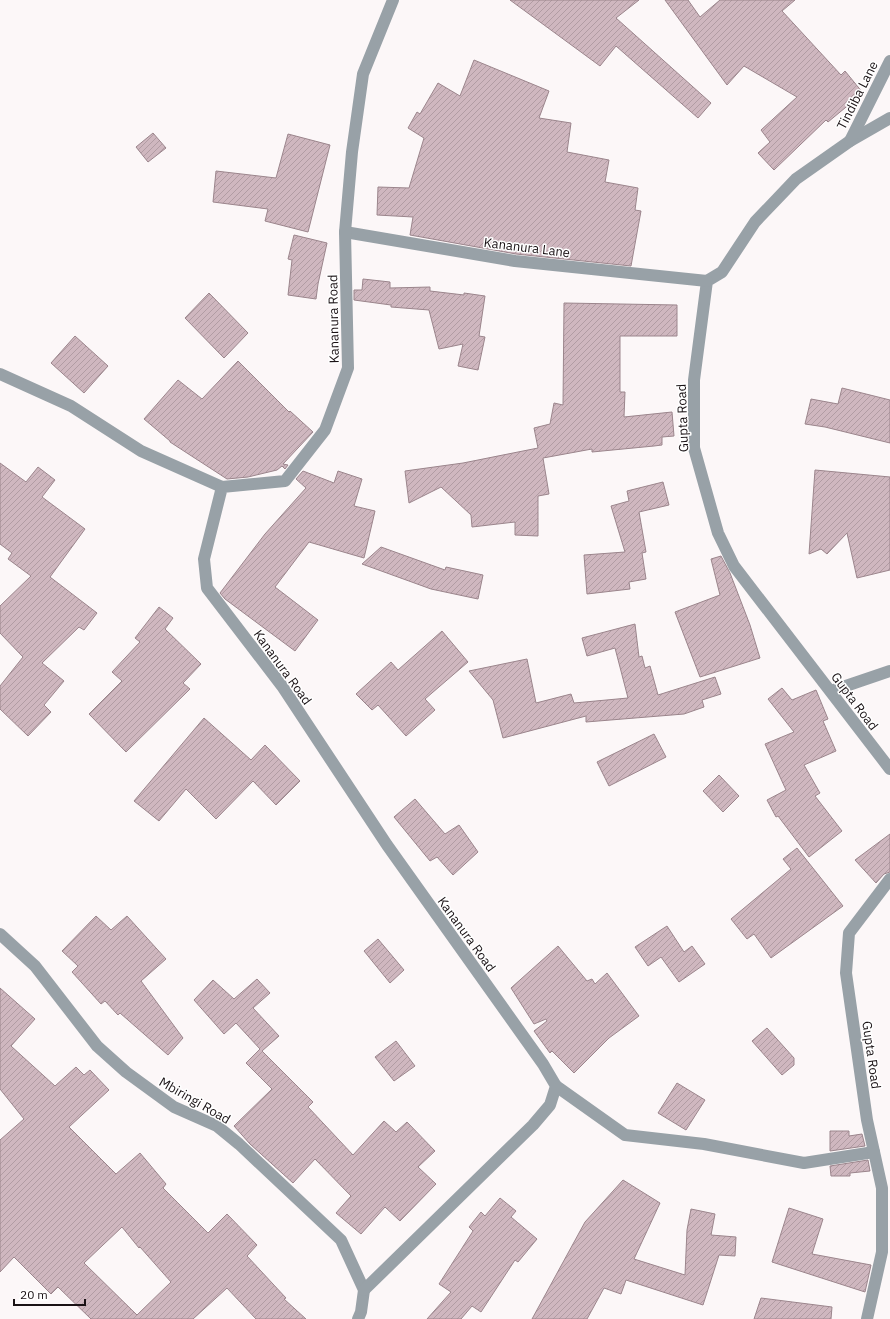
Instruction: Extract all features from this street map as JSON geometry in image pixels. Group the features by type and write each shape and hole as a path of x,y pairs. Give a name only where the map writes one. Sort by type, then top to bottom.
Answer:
{"street":[{"name":"Kananura Road","path":"393,0 363,74 352,152 345,232 348,368 325,430 286,481 222,487 204,560 207,588 282,686 387,845 543,1064 556,1086"},
{"name":"Tindiba Lane","path":"850,141 890,61"},
{"path":"707,281 722,272 756,222 796,179 850,141 890,118"},
{"name":"Kananura Lane","path":"345,232 515,261 707,281"},
{"name":"Gupta Road","path":"707,281 694,380 694,448 718,534 734,566 890,769"},
{"path":"0,374 71,406 141,451 222,487"},
{"path":"831,691 890,671"},
{"name":"Gupta Road","path":"867,1319 882,1252 882,1188 867,1120 846,973 849,933 890,879"},
{"name":"Mbiringi Road","path":"0,934 35,966 97,1046 126,1072 174,1107 217,1126 250,1154 341,1240 364,1290"},
{"path":"358,1319 361,1312 364,1290 533,1125 550,1105 556,1086 625,1135 704,1144 804,1163 874,1152"}],"building":[{"path":"510,0 639,0 616,18 711,103 698,118 616,46 600,66"},
{"path":"665,0 688,0 700,17 720,0 795,0 782,11 841,75 845,71 863,93 828,122 826,120 774,170 758,153 770,142 761,130 797,97 744,66 727,85"},
{"path":"474,60 549,91 539,118 571,123 567,152 609,160 605,182 638,188 635,210 641,211 631,266 516,254 410,235 413,217 377,215 378,187 409,188 424,138 408,128 417,112 420,114 438,83 460,96"},
{"path":"153,133 166,148 148,162 136,147"},
{"path":"288,134 330,145 308,232 265,221 268,209 213,202 216,171 276,178"},
{"path":"294,235 327,243 316,299 288,295 292,260 288,259"},
{"path":"363,279 390,282 390,288 430,287 430,291 485,296 479,336 485,337 478,370 458,366 463,344 439,349 429,310 391,307 391,305 354,300 354,290 362,290"},
{"path":"209,293 248,333 224,358 185,318"},
{"path":"564,303 677,305 677,336 620,336 620,392 625,392 624,417 672,412 674,436 662,437 662,445 592,452 592,449 543,458 549,494 538,496 538,536 515,535 515,522 472,527 471,515 441,487 409,503 405,471 463,463 538,448 534,428 550,424 554,403 563,405"},
{"path":"75,336 108,366 84,393 51,363"},
{"path":"238,361 289,412 290,411 313,432 283,464 288,465 285,469 282,466 277,470 248,477 227,479 170,442 144,419 178,380 202,399"},
{"path":"842,388 890,400 890,443 825,427 805,424 811,399 838,404"},
{"path":"0,463 26,482 38,467 55,480 42,497 85,529 50,577 97,613 84,630 79,627 42,663 64,681 44,705 51,712 28,736 0,709 0,686 23,657 0,633 0,606 31,576 8,559 12,553 0,544"},
{"path":"815,470 890,477 890,570 857,578 847,533 827,554 821,549 809,554"},
{"path":"303,471 334,483 338,471 362,479 354,506 375,511 364,558 309,542 275,587 318,620 295,651 225,599 220,593 265,534 306,488 296,479"},
{"path":"663,482 669,505 639,512 646,552 642,553 646,579 629,582 630,589 587,594 584,555 625,552 611,506 629,501 627,491"},
{"path":"381,547 445,570 446,567 483,575 478,599 431,589 362,564"},
{"path":"721,556 730,573 750,625 760,658 700,677 675,612 720,595 711,559"},
{"path":"159,607 173,618 165,629 201,664 183,683 190,689 126,752 89,714 122,681 112,672 140,642 135,638"},
{"path":"635,624 639,657 642,656 645,668 650,666 658,695 715,677 721,694 702,700 704,707 684,714 586,722 586,716 503,738 493,700 469,671 527,659 536,703 571,694 574,703 628,698 615,648 587,656 582,638"},
{"path":"442,631 468,662 425,699 435,710 406,736 378,705 372,710 356,694 391,662 398,670"},
{"path":"782,688 792,700 816,690 828,719 823,721 836,751 804,765 820,793 815,796 842,831 809,857 778,816 776,817 767,800 786,790 765,744 794,732 768,699"},
{"path":"204,718 251,760 265,745 300,781 276,805 253,781 216,819 186,789 159,821 134,801"},
{"path":"654,734 666,757 609,786 597,762"},
{"path":"719,775 739,796 723,812 703,791"},
{"path":"415,799 445,834 459,825 478,852 453,875 437,857 430,861 394,817"},
{"path":"890,834 890,872 884,874 876,883 855,860"},
{"path":"797,848 843,906 771,958 754,934 747,939 731,919 791,869 783,859"},
{"path":"96,916 111,930 127,916 166,959 141,981 183,1038 168,1055 120,1013 118,1015 105,1001 101,1004 72,972 78,966 62,951"},
{"path":"667,926 684,952 692,946 705,964 679,982 661,957 648,966 635,947"},
{"path":"378,939 404,970 390,983 364,951"},
{"path":"558,946 587,981 592,979 595,984 607,973 639,1016 609,1038 574,1073 552,1051 550,1053 534,1031 547,1021 546,1019 534,1024 511,988"},
{"path":"257,979 270,993 253,1008 279,1036 262,1051 313,1102 308,1107 353,1155 384,1121 396,1132 407,1122 435,1151 418,1167 436,1184 400,1221 385,1207 361,1234 336,1213 351,1196 315,1159 293,1183 250,1144 234,1126 272,1089 246,1063 260,1049 236,1023 224,1034 194,1000 213,980 234,999"},
{"path":"0,988 35,1019 11,1046 55,1086 76,1067 84,1075 90,1070 109,1090 69,1127 116,1174 140,1153 166,1184 163,1188 208,1233 227,1214 257,1245 247,1256 286,1298 284,1299 306,1319 256,1319 227,1288 193,1319 91,1319 58,1287 51,1294 14,1257 0,1272 0,1140 24,1119 0,1089","holes":["122,1227 139,1248 140,1247 171,1282 137,1315 84,1263"]},
{"path":"767,1028 794,1058 794,1065 782,1075 752,1041"},
{"path":"396,1041 415,1066 394,1081 375,1057"},
{"path":"677,1083 705,1100 686,1130 658,1113"},
{"path":"830,1131 849,1131 849,1136 862,1134 865,1146 830,1151"},
{"path":"868,1160 870,1171 850,1173 850,1176 831,1176 830,1166"},
{"path":"623,1180 660,1203 634,1259 685,1275 687,1230 691,1209 715,1214 711,1235 736,1237 735,1256 719,1255 703,1305 626,1280 621,1294 604,1288 587,1319 532,1319 585,1222"},
{"path":"500,1198 516,1211 511,1217 537,1239 518,1262 515,1260 481,1312 472,1306 461,1319 427,1319 451,1292 439,1284 473,1231 469,1227 481,1212 485,1216"},
{"path":"789,1208 823,1219 812,1254 871,1265 865,1292 772,1262"},
{"path":"761,1298 832,1307 831,1319 754,1319"}]}
